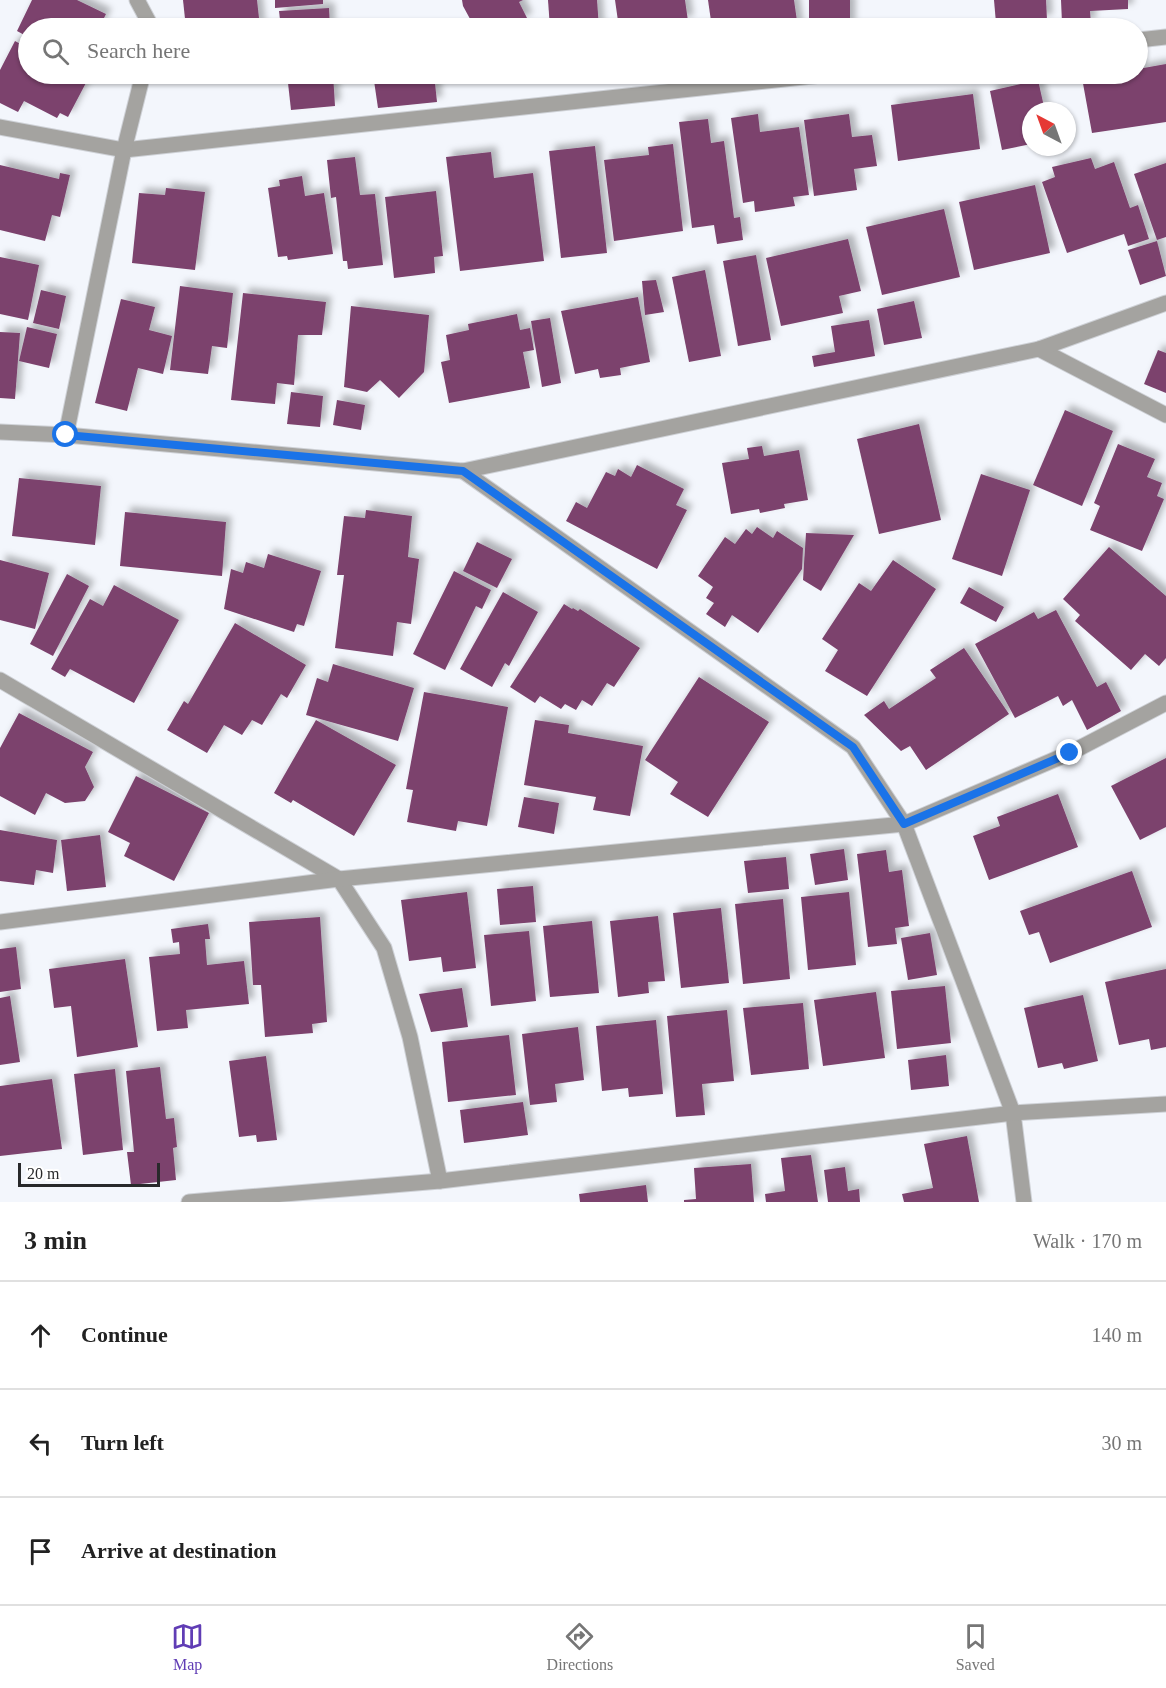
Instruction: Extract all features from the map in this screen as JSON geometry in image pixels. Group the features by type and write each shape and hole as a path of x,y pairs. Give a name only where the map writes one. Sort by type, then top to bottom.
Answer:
{"street":[{"path":"137,0 147,18"},
{"path":"1148,39 1166,37"},
{"path":"66,435 124,150 140,84"},
{"path":"0,127 124,150 738,84"},
{"path":"0,432 66,435 463,471 1039,349 1166,303"},
{"path":"1039,349 1166,415"},
{"path":"463,471 853,747 904,824 1013,1113 1024,1202"},
{"path":"0,680 339,879 384,948 410,1037 440,1181"},
{"path":"0,922 339,879 904,824 1070,753 1166,703"},
{"path":"189,1202 440,1181 1013,1113 1166,1104"}],"building":[{"path":"32,0 77,0 106,14 104,18 23,18"},
{"path":"183,0 257,0 259,18 185,18"},
{"path":"275,0 323,0 323,4 275,8"},
{"path":"462,0 523,0 519,2 527,18 470,18"},
{"path":"548,0 597,0 598,18 549,18"},
{"path":"615,0 685,0 688,18 618,18"},
{"path":"708,0 794,0 797,18 711,18"},
{"path":"809,0 850,0 850,18 809,18"},
{"path":"994,0 1046,0 1047,18 996,18"},
{"path":"1061,0 1128,0 1128,9 1090,11 1091,18 1062,18"},
{"path":"329,8 330,18 280,18 279,11"},
{"path":"15,41 18,43 18,84 85,84 68,117 60,113 57,118 24,101 18,112 0,103 0,70"},
{"path":"1166,64 1166,122 1092,133 1083,84 1148,84 1148,67"},
{"path":"288,84 334,84 335,106 291,110"},
{"path":"374,84 435,84 437,102 378,108"},
{"path":"1021,84 1039,84 1043,102 1022,102 1022,146 1002,150 990,91"},
{"path":"973,94 980,149 898,161 891,105"},
{"path":"758,114 760,132 799,127 809,195 793,197 795,206 755,212 754,201 743,203 731,118"},
{"path":"849,114 852,137 872,135 877,166 854,169 857,190 814,196 804,120"},
{"path":"708,119 711,143 724,141 734,218 740,217 743,240 717,244 714,225 692,228 679,122"},
{"path":"673,144 683,231 614,241 604,160 649,155 648,147"},
{"path":"595,146 607,253 561,258 549,151"},
{"path":"491,152 494,178 533,173 544,261 460,271 446,157"},
{"path":"355,157 360,195 375,194 383,265 348,269 347,261 343,261 336,197 331,198 327,160"},
{"path":"1091,158 1095,169 1114,162 1130,208 1138,205 1149,239 1128,246 1124,234 1067,253 1042,182 1055,177 1052,167"},
{"path":"1166,163 1166,237 1157,240 1134,174"},
{"path":"0,165 59,179 60,173 70,175 60,217 52,215 45,241 0,230"},
{"path":"302,176 305,196 324,193 333,254 288,260 287,256 278,257 268,188 280,186 279,180"},
{"path":"1035,185 1050,253 974,270 959,202"},
{"path":"166,188 205,192 195,270 132,263 139,193 165,195"},
{"path":"436,191 443,256 434,257 435,273 394,278 385,197"},
{"path":"944,209 960,277 882,295 866,227"},
{"path":"848,239 861,291 839,296 843,313 781,326 766,258"},
{"path":"1157,241 1166,276 1140,285 1128,250"},
{"path":"756,255 771,340 738,346 723,261"},
{"path":"0,257 39,265 28,320 0,314"},
{"path":"705,270 721,356 689,362 672,277"},
{"path":"656,280 664,312 645,315 642,281"},
{"path":"180,286 233,293 227,348 212,346 208,374 170,370"},
{"path":"41,290 66,296 59,329 33,323"},
{"path":"243,293 326,302 322,335 298,335 294,385 277,383 275,404 231,400"},
{"path":"638,297 650,362 620,368 621,375 600,378 598,369 575,374 561,311"},
{"path":"121,299 155,307 149,330 172,336 163,374 138,368 127,411 95,403"},
{"path":"914,301 922,338 884,345 877,309"},
{"path":"351,306 429,315 424,372 399,398 380,380 367,392 344,387"},
{"path":"517,314 520,330 530,328 534,350 523,352 530,388 449,403 441,362 450,360 446,335 469,330 468,324"},
{"path":"550,318 561,383 542,387 531,321"},
{"path":"869,320 875,356 814,367 812,356 835,352 831,326"},
{"path":"27,327 57,334 49,368 19,361"},
{"path":"0,332 20,333 15,399 0,398"},
{"path":"1158,350 1166,353 1166,393 1144,384"},
{"path":"291,392 323,396 320,427 287,424"},
{"path":"337,400 365,405 361,430 333,425"},
{"path":"1065,410 1113,431 1082,506 1033,485"},
{"path":"919,424 941,520 879,534 857,439"},
{"path":"1118,444 1155,459 1147,477 1162,483 1157,496 1164,499 1142,551 1090,530 1100,506 1094,503"},
{"path":"762,446 764,456 799,450 808,500 784,504 785,508 760,513 759,509 731,514 722,463 749,459 747,448"},
{"path":"637,465 684,489 676,505 687,510 657,569 566,521 576,502 587,508 606,472 615,476 618,469 631,477"},
{"path":"981,474 1030,490 1002,576 952,559"},
{"path":"19,478 101,486 95,545 12,536"},
{"path":"366,510 412,516 408,557 419,559 411,624 397,622 393,656 335,648 344,575 337,575 344,516 365,518"},
{"path":"125,512 226,522 222,576 120,566"},
{"path":"757,527 773,538 777,531 803,548 802,569 758,633 732,615 725,627 706,614 714,603 706,598 713,587 698,576 725,537 735,544 746,529 752,534"},
{"path":"806,533 854,535 821,591 803,580"},
{"path":"477,542 512,559 497,588 463,571"},
{"path":"1109,547 1166,596 1166,658 1159,666 1145,654 1131,670 1075,621 1080,615 1063,599"},
{"path":"268,554 321,571 304,626 297,624 294,632 224,609 231,569 243,573 246,562 264,568"},
{"path":"0,560 49,573 35,629 0,620"},
{"path":"893,560 936,589 867,696 825,671 838,650 822,639 859,583 871,591"},
{"path":"454,571 491,590 482,609 476,606 445,670 413,654"},
{"path":"67,574 89,586 53,656 30,644"},
{"path":"114,585 179,620 134,703 70,669 65,677 51,669 90,599 103,606"},
{"path":"969,587 1004,607 996,622 960,603"},
{"path":"503,592 538,612 509,666 505,663 492,687 460,669"},
{"path":"564,604 578,611 580,609 640,648 614,687 607,683 592,706 582,700 576,710 565,704 561,709 540,696 535,703 510,687"},
{"path":"1056,610 1097,687 1106,682 1121,711 1087,730 1072,700 1063,706 1058,696 1015,718 975,644 1034,612 1038,619"},
{"path":"235,623 306,665 287,698 281,694 262,725 252,720 242,735 224,725 207,753 167,730 184,701 188,704"},
{"path":"964,648 1009,714 926,770 910,746 901,751 864,715 884,701 889,709 936,678 930,670"},
{"path":"333,664 414,688 398,741 306,715 317,678 328,682"},
{"path":"699,677 769,722 708,817 670,794 678,782 645,760"},
{"path":"424,692 508,707 487,826 458,821 456,831 407,822 413,790 406,789"},
{"path":"19,713 93,752 85,767 94,787 85,801 65,803 46,793 35,815 0,796 0,748"},
{"path":"316,720 396,765 354,836 293,800 291,803 274,793"},
{"path":"535,720 569,725 568,733 643,746 630,816 593,810 596,797 524,785"},
{"path":"1166,758 1166,827 1140,840 1111,786"},
{"path":"136,776 209,813 174,881 124,856 130,843 108,832"},
{"path":"1058,794 1078,847 989,880 973,836 1000,826 997,817"},
{"path":"524,797 559,803 554,834 518,827"},
{"path":"0,830 57,840 53,873 36,870 34,885 0,881"},
{"path":"100,835 106,887 67,891 61,840"},
{"path":"844,849 848,880 815,885 810,854"},
{"path":"886,850 889,872 902,870 909,926 895,928 897,944 868,947 857,854"},
{"path":"786,857 789,889 748,893 744,861"},
{"path":"1132,871 1152,927 1050,963 1039,932 1029,935 1020,911"},
{"path":"533,886 536,922 500,925 497,889"},
{"path":"467,892 476,968 443,972 441,957 409,961 401,900"},
{"path":"849,892 856,965 808,970 801,897"},
{"path":"783,899 790,979 743,984 735,904"},
{"path":"721,908 729,983 681,988 673,913"},
{"path":"658,916 665,981 648,982 649,993 618,997 610,921"},
{"path":"320,917 327,1022 312,1024 313,1033 265,1037 261,985 253,985 249,922"},
{"path":"592,921 599,993 550,997 543,926"},
{"path":"208,924 210,939 205,939 207,965 244,961 249,1004 186,1010 188,1028 157,1031 149,957 180,954 179,942 173,943 171,929"},
{"path":"529,931 536,1001 491,1006 484,935"},
{"path":"930,933 937,975 908,980 901,938"},
{"path":"16,947 21,989 0,992 0,949"},
{"path":"125,959 138,1047 77,1057 71,1006 54,1008 49,969"},
{"path":"1166,969 1166,1047 1151,1050 1149,1039 1119,1045 1105,982"},
{"path":"945,986 951,1043 897,1049 891,991"},
{"path":"462,988 468,1027 431,1032 419,994"},
{"path":"876,992 885,1058 823,1066 814,1000"},
{"path":"1083,995 1098,1061 1064,1069 1062,1063 1038,1068 1024,1008"},
{"path":"10,996 20,1062 0,1065 0,998"},
{"path":"803,1003 809,1069 751,1075 743,1008"},
{"path":"727,1010 734,1081 702,1084 705,1115 676,1117 667,1016"},
{"path":"656,1020 663,1094 629,1097 628,1088 602,1091 596,1026"},
{"path":"578,1027 584,1080 555,1084 557,1102 530,1105 522,1034"},
{"path":"509,1035 516,1095 448,1102 442,1042"},
{"path":"946,1055 949,1086 911,1090 908,1060"},
{"path":"266,1056 277,1140 257,1142 256,1135 239,1137 229,1061"},
{"path":"160,1067 166,1119 174,1118 177,1147 173,1148 176,1180 131,1185 127,1152 134,1152 126,1071"},
{"path":"115,1069 123,1150 83,1155 74,1074"},
{"path":"52,1079 62,1149 0,1156 0,1086"},
{"path":"523,1102 528,1135 464,1143 460,1110"},
{"path":"967,1136 979,1202 904,1202 902,1194 933,1188 924,1144"},
{"path":"811,1155 818,1202 766,1202 765,1194 785,1191 781,1158"},
{"path":"751,1164 754,1202 684,1202 684,1200 696,1199 694,1168"},
{"path":"845,1167 848,1191 859,1189 860,1202 828,1202 824,1170"},
{"path":"646,1185 648,1202 580,1202 579,1194"}],"route":[{"path":"66,435 463,471 853,747 904,824 1070,753"}]}
